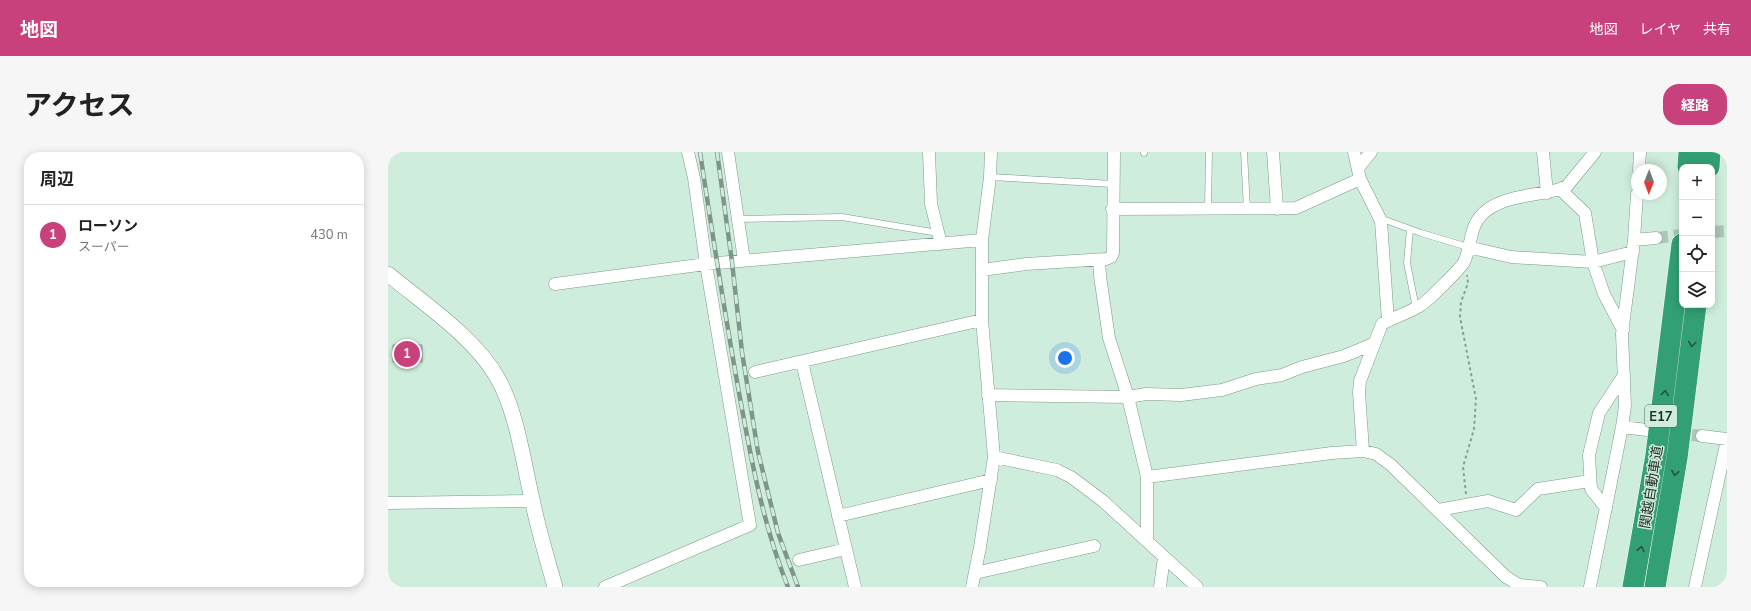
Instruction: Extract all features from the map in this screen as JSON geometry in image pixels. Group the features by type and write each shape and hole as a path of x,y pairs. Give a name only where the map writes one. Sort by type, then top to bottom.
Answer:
{"highway":[{"path":"1688,164 1689,152"},
{"path":"1709,164 1710,152"},
{"name":"関越自動車道","path":"1633,587 1644,536 1657,447 1679,268"},
{"name":"関越自動車道","path":"1655,587 1678,458 1696,308"}],"street":[{"path":"605,587 628,582 750,525 706,264 694,178 688,152"},
{"path":"728,152 744,260"},
{"path":"929,152 931,204 940,238"},
{"path":"972,587 994,457 982,320 982,240 990,177 990,152"},
{"path":"982,270 1026,264 1106,260 1111,257 1113,254 1112,209 1114,152"},
{"path":"1273,152 1277,209"},
{"path":"1354,152 1359,173 1380,218 1388,321"},
{"path":"1112,209 1208,210 1296,208 1359,173 1371,152"},
{"path":"1543,152 1547,192"},
{"path":"1363,451 1359,392 1360,381 1382,324 1422,305 1464,263 1476,223 1486,211 1497,203 1513,198 1547,192 1567,186 1595,152"},
{"path":"1639,164 1640,152"},
{"path":"1560,189 1585,213 1593,262 1604,294 1623,330"},
{"path":"1590,587 1625,406 1623,330 1634,246 1637,200"},
{"path":"555,284 706,264 940,238 982,240"},
{"path":"1468,247 1511,257 1593,262 1656,238"},
{"path":"1099,260 1109,338 1128,397 1147,477 1147,541"},
{"path":"388,274 468,340 497,378 506,397 517,432 532,501 555,587"},
{"path":"755,372 982,320"},
{"path":"988,396 1128,397 1146,394 1181,395 1222,390 1256,379 1282,375 1302,367 1344,356 1373,344"},
{"path":"802,362 855,587"},
{"path":"1606,508 1591,489 1589,455 1599,413 1624,375"},
{"path":"1622,427 1647,430"},
{"path":"1696,587 1727,439 1702,436"},
{"path":"1147,477 1324,454 1363,451 1376,454 1390,465 1438,510 1510,580 1520,585 1541,587"},
{"path":"994,457 1034,464 1057,470 1066,475 1103,501 1197,587"},
{"path":"838,516 991,480"},
{"path":"1438,510 1488,501 1516,510 1538,489 1590,481"},
{"path":"388,503 532,501"},
{"path":"975,573 1094,546"},
{"path":"799,560 846,549"},
{"path":"1160,587 1164,557"}],"lane":[{"path":"1208,210 1209,152"},
{"path":"1244,152 1247,209"},
{"path":"990,177 1113,184"},
{"path":"737,219 842,217 940,238"},
{"path":"1380,218 1468,247"},
{"path":"1410,229 1407,263 1416,308"}],"path":[{"path":"1464,263 1468,283 1461,302 1460,317 1476,399 1474,429 1463,467 1468,505"}],"building":[{"path":"393,345 422,345 422,362 393,362"}],"tunnel":[{"path":"1715,232 1727,231"},
{"path":"1656,238 1679,235"},
{"path":"1674,433 1702,436"}],"railway":[{"path":"700,152 736,377 760,499 773,544 788,587"},
{"path":"717,152 732,262 742,352 758,452 778,533 798,587"}],"place":[{"name":"ローソン","path":"407,354"}]}
